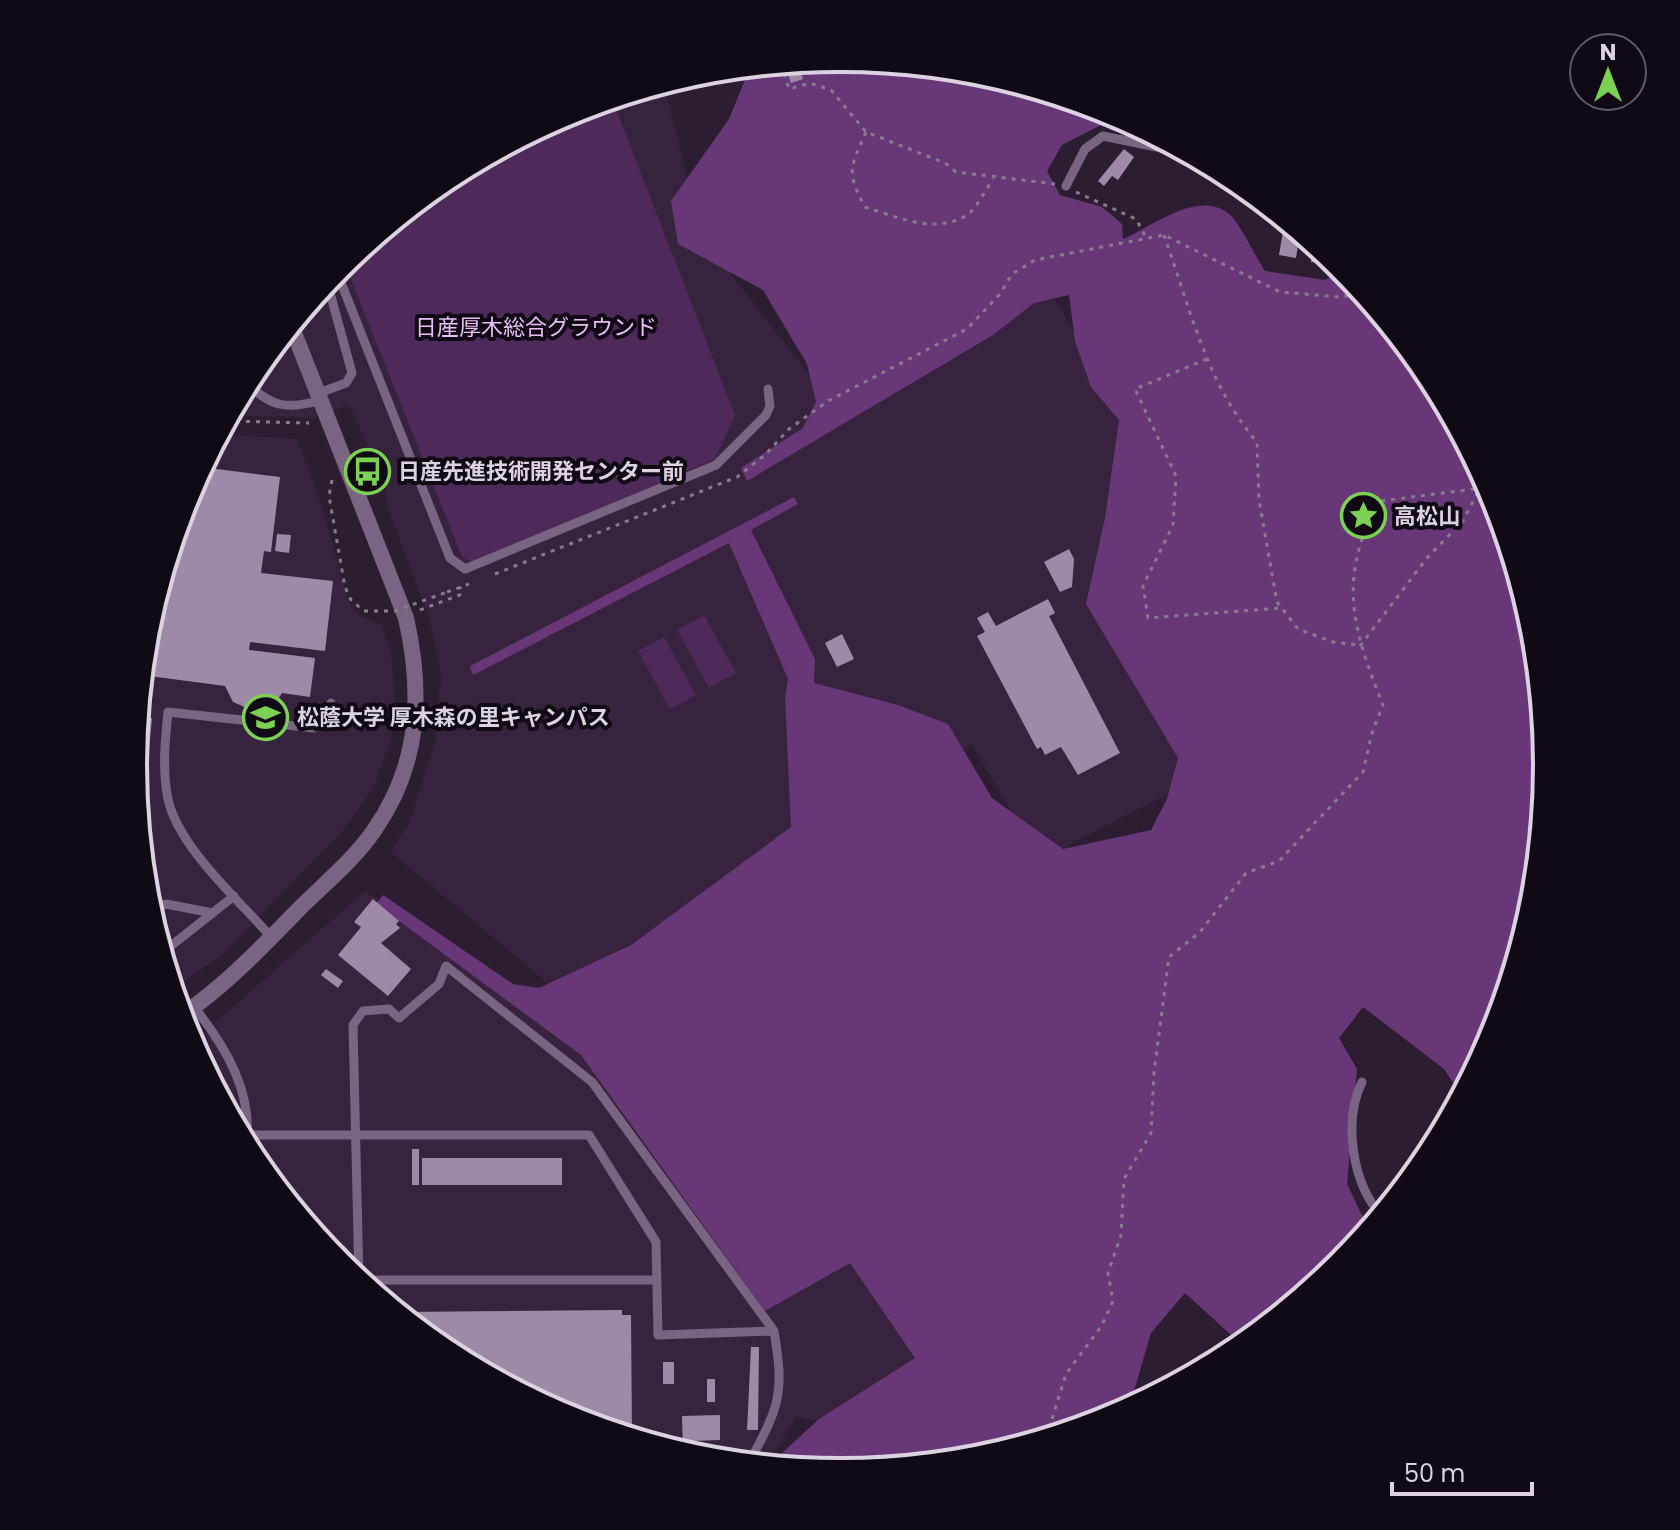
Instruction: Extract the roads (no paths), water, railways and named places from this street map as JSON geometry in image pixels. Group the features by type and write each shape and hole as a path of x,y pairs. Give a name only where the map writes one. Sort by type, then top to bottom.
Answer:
{"street":[{"path":"192,1008 271,937 374,831 402,783 415,739 416,663 406,618 295,337"}],"lane":[{"path":"1066,186 1085,149 1103,136 1153,146"},
{"path":"342,284 450,558 465,569 716,465 766,415 770,406 768,389"},
{"path":"256,392 267,402 283,405 317,398 346,383 352,373 331,296"},
{"path":"271,937 181,831 168,800 164,746 168,712 314,728 327,718 331,703"},
{"path":"171,946 234,896"},
{"path":"161,906 166,904 213,913"},
{"path":"359,1263 353,1025 363,1011 389,1009 399,1018 439,984 446,966 592,1082 774,1331 782,1378 778,1409 755,1453"},
{"path":"196,1020 216,1038 247,1098 245,1120"},
{"path":"1362,1082 1356,1094 1351,1141 1374,1207"},
{"path":"257,1139 589,1135 652,1231 656,1242 658,1335 774,1331"},
{"path":"377,1280 656,1280"}],"place":[{"name":"日産先進技術開発センター前","path":"367,471"},
{"name":"高松山","path":"1363,516"},
{"name":"松蔭大学 厚木森の里キャンパス","path":"266,717"}],"park label":[{"name":"日産厚木総合グラウンド","path":"536,327"}]}
